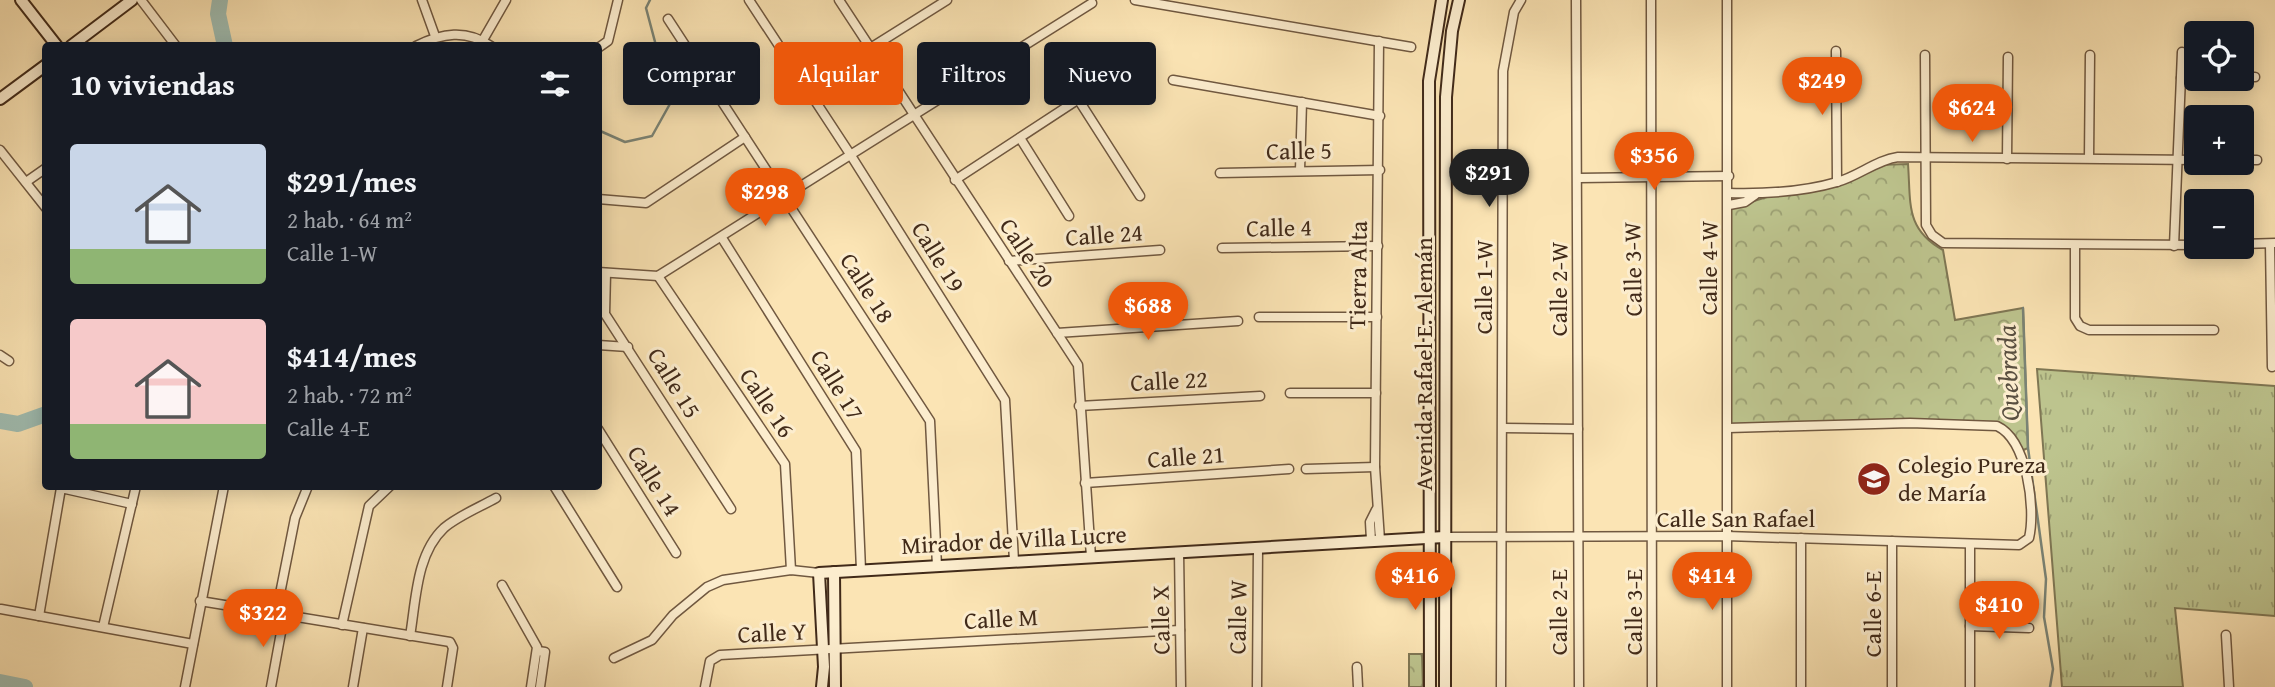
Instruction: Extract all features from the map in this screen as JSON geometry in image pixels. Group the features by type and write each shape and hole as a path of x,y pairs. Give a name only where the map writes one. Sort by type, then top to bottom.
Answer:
{"main road":[{"path":"21,0 54,42"},
{"path":"76,42 132,0"},
{"name":"Avenida Rafael E. Alemán","path":"1430,687 1429,81 1442,0"},
{"name":"Avenida Rafael E. Alemán","path":"1445,687 1446,97 1452,32 1459,0"},
{"path":"0,99 42,68"},
{"name":"Mirador de Villa Lucre","path":"819,573 1444,537"},
{"path":"819,573 823,685 836,687 834,572"}],"street":[{"path":"141,0 173,42"},
{"path":"422,0 435,36"},
{"path":"483,40 506,0"},
{"path":"602,45 608,41 618,0"},
{"name":"Calle 19","path":"749,0 1005,400 1014,561"},
{"name":"Calle 20","path":"839,0 865,42"},
{"path":"880,42 947,0"},
{"path":"1135,0 1411,47"},
{"name":"Calle 1-W","path":"1502,687 1503,71 1514,12 1521,0"},
{"name":"Calle 2-W","path":"1576,0 1579,178 1578,536"},
{"name":"Calle 3-W","path":"1651,0 1654,537"},
{"name":"Calle 4-W","path":"1727,0 1727,687"},
{"path":"602,273 658,276 1092,3"},
{"name":"Calle 18","path":"668,19 930,421 937,566"},
{"path":"424,42 435,36 461,33 486,42"},
{"name":"Tierra Alta","path":"1375,540 1380,170 1378,41"},
{"path":"1836,51 1837,182"},
{"path":"2174,246 2175,161 2179,146 2182,52"},
{"path":"1925,55 1923,157 1926,225 1932,235 1943,243 2184,246"},
{"path":"2089,158 2090,55"},
{"path":"2007,159 2008,57"},
{"path":"1173,80 1380,116"},
{"name":"Calle 20","path":"903,101 1078,365 1091,557"},
{"path":"1300,170 1301,102"},
{"path":"955,180 1069,105"},
{"path":"1082,105 1140,196"},
{"path":"602,199 646,203 746,137"},
{"path":"1020,138 1069,216"},
{"path":"0,150 42,203"},
{"path":"1728,193 1755,195 1837,182 1887,159 1923,157 2184,161"},
{"name":"Calle 5","path":"1220,173 1380,170"},
{"path":"26,182 42,171"},
{"path":"1579,178 1729,176"},
{"path":"1728,205 1745,202 1755,195"},
{"name":"Calle 17","path":"722,238 856,451 861,570"},
{"path":"2254,244 2273,244 2272,367"},
{"path":"2075,245 2075,318 2080,326 2089,330 2214,330"},
{"name":"Calle 4","path":"1223,248 1378,246"},
{"name":"Calle 24","path":"1009,261 1160,250"},
{"name":"Calle 15","path":"602,273 605,314 731,509"},
{"name":"Calle 16","path":"658,276 785,464 791,570"},
{"path":"1259,317 1377,317"},
{"path":"1057,333 1238,321"},
{"path":"602,345 628,347"},
{"path":"0,355 9,360"},
{"path":"1290,393 1376,393"},
{"name":"Calle 22","path":"1079,405 1260,396"},
{"name":"Calle San Rafael","path":"1444,537 1726,536 2019,545 2027,542 2031,534 2023,460 2008,432 1997,426 1910,423 1728,428"},
{"path":"1503,428 1578,429"},
{"name":"Calle 14","path":"602,435 676,553"},
{"path":"1306,469 1375,467"},
{"name":"Calle 21","path":"1085,483 1289,469"},
{"path":"39,615 61,490"},
{"path":"70,490 132,504"},
{"path":"103,627 135,490"},
{"path":"185,687 223,490"},
{"path":"271,687 295,518 306,490"},
{"path":"342,625 369,506 386,490"},
{"path":"556,490 617,587"},
{"path":"410,635 423,565 430,545 445,528 496,498"},
{"name":"Calle 2-E","path":"1578,536 1579,687"},
{"name":"Calle 3-E","path":"1653,687 1654,537"},
{"path":"1801,538 1801,687"},
{"name":"Calle 6-E","path":"1892,541 1892,687"},
{"path":"1970,544 1970,687"},
{"name":"Calle W","path":"1257,687 1258,547"},
{"name":"Calle X","path":"1179,552 1181,687"},
{"name":"Mirador de Villa Lucre","path":"614,658 652,640 673,615 707,587 723,580 791,570 819,573"},
{"path":"502,585 538,651 531,687"},
{"path":"200,601 450,642 453,648 447,687"},
{"path":"1,609 193,644"},
{"path":"1970,626 2029,628"},
{"path":"353,687 363,628"},
{"name":"Calle M","path":"823,650 1180,630"},
{"path":"2226,635 2230,687"},
{"name":"Calle Y","path":"705,687 707,669 714,657 823,650"},
{"path":"538,651 545,652 540,687"},
{"path":"1357,667 1357,687"}],"green space":[{"path":"1908,164 1912,214 1922,233 1943,250 1955,320 2023,308 2028,448 2021,451 1997,426 1728,428 1728,209 1767,197 1837,184 1877,165"},
{"path":"2037,369 2275,386 2275,616 2175,608 2183,687 2062,687"},
{"path":"1409,654 1422,654 1423,687 1409,687"}],"waterway":[{"path":"220,0 218,14 224,42"},
{"path":"602,132 625,142 652,136 671,102 646,8 650,0"},
{"name":"Quebrada","path":"2023,308 2028,448 2046,579 2044,617 2053,669 2050,687"},
{"path":"0,421 18,424 42,415"},
{"path":"0,682 25,687"}],"place":[{"name":"Colegio Pureza de María","path":"1874,479"}]}
